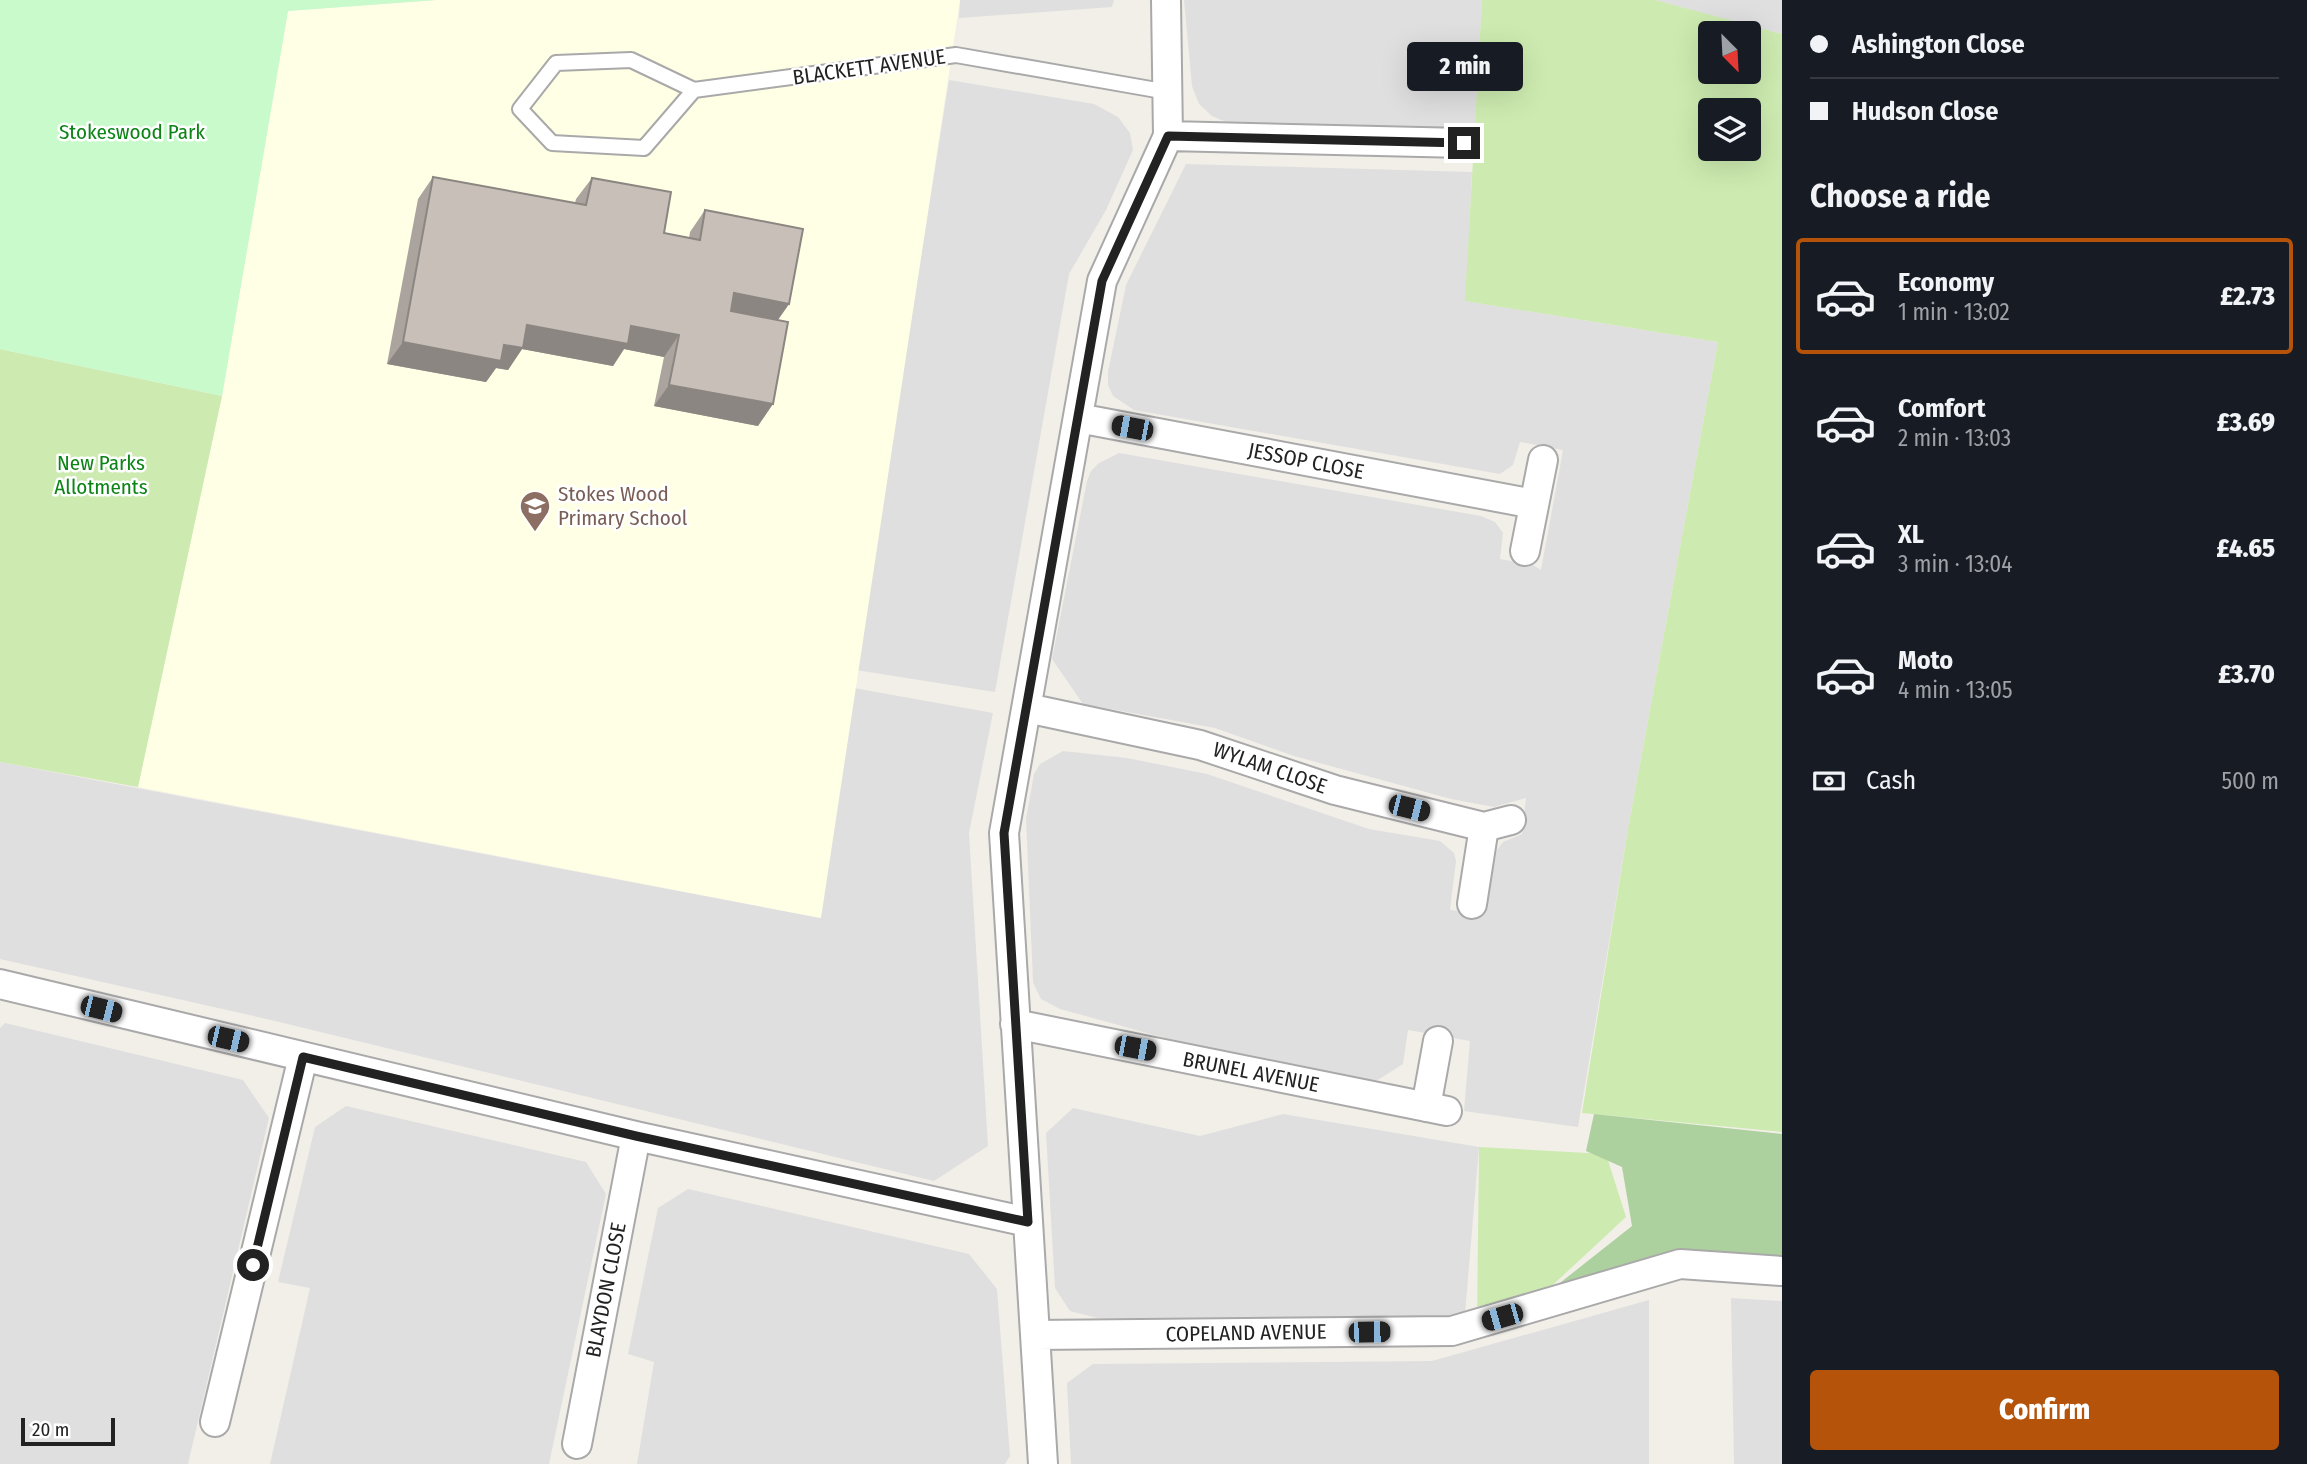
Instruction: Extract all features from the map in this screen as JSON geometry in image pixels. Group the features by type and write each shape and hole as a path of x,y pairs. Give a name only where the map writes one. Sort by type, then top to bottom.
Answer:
{"street":[{"path":"1042,1464 1004,833 1102,281 1168,136 1166,0"},
{"path":"1168,136 1464,143"},
{"name":"JESSOP CLOSE","path":"1078,418 1534,504"},
{"path":"1525,551 1543,460"},
{"name":"WYLAM CLOSE","path":"1027,708 1200,745 1335,790 1498,823 1472,904"},
{"path":"0,984 636,1136 1028,1222"},
{"name":"BRUNEL AVENUE","path":"1015,1024 1437,1109 1438,1041"},
{"path":"215,1422 303,1057"},
{"name":"BLAYDON CLOSE","path":"577,1444 636,1136"},
{"name":"COPELAND AVENUE","path":"1035,1335 1452,1331 1680,1264 1782,1271"}],"lane":[{"name":"BLACKETT AVENUE","path":"694,90 956,55 1168,92"},
{"path":"631,60 694,90 644,148 552,143 520,109 556,63 631,60"}],"shaded area":[{"name":"Stokes Wood Primary School","path":"437,0 960,0 821,918 138,787 222,396 288,11"},
{"path":"960,0 1114,0 1112,7 959,18"},
{"path":"1184,0 1482,0 1475,129 1226,122 1212,116 1199,104 1192,86"},
{"path":"1655,0 1782,0 1782,34 1761,29 1761,21 1731,21"},
{"path":"949,80 1094,104 1118,117 1130,133 1133,150 1106,210 1069,274 995,692 856,670"},
{"path":"1186,164 1472,172 1466,301 1718,342 1628,829 1578,1127 1464,1111 1470,1041 1408,1030 1403,1064 1373,1083 1184,1043 1060,1009 1041,999 1033,982 1026,819 1034,774 1040,764 1063,751 1127,758 1207,774 1369,829 1440,841 1454,853 1456,861 1450,910 1483,914 1497,850 1503,842 1522,834 1526,798 1494,807 1451,799 1294,756 1215,728 1083,704 1052,659 1087,481 1091,471 1099,463 1119,453 1481,516 1495,522 1503,533 1500,559 1533,565 1541,570 1563,450 1520,442 1513,465 1500,474 1134,410 1113,396 1108,385 1108,372 1126,285"},
{"path":"854,688 993,713 969,833 988,1146 934,1181 271,1020 0,959 0,762 820,918"},
{"path":"5,1023 243,1080 269,1118 188,1464 0,1464 0,1028"},
{"path":"346,1106 586,1162 606,1194 549,1464 270,1464 310,1288 278,1282 315,1127"},
{"path":"1073,1108 1200,1136 1283,1114 1479,1147 1465,1314 1438,1321 1097,1318 1070,1311 1055,1288 1046,1133"},
{"path":"688,1189 969,1254 997,1289 1010,1456 1005,1464 637,1464 654,1362 628,1354 658,1208"},
{"path":"1731,1298 1782,1301 1782,1464 1734,1464"},
{"path":"1649,1300 1649,1464 1071,1464 1067,1383 1093,1364 1432,1361"}],"green space":[{"name":"Stokeswood Park","path":"0,0 437,0 288,11 222,396 0,349"},
{"path":"1482,0 1655,0 1733,21 1698,21 1698,84 1761,84 1761,28 1782,34 1782,1132 1582,1113 1628,829 1718,342 1465,301"},
{"name":"New Parks Allotments","path":"0,349 222,396 138,787 0,762"},
{"path":"1594,1114 1782,1134 1782,1271 1717,1266 1527,1309 1632,1226 1622,1167 1586,1151"},
{"path":"1479,1147 1606,1154 1626,1217 1527,1309 1477,1324"}],"building":[{"path":"433,177 586,205 592,178 671,192 664,233 700,240 705,210 803,229 789,304 734,293 731,311 788,322 773,404 669,385 679,335 631,326 628,344 527,325 523,348 504,345 501,361 403,342"}],"place":[{"name":"Stokes Wood Primary School","path":"535,533"}],"route":[{"path":"253,1265 303,1057 636,1136 1028,1222 1004,833 1102,281 1168,136 1464,143"}]}
